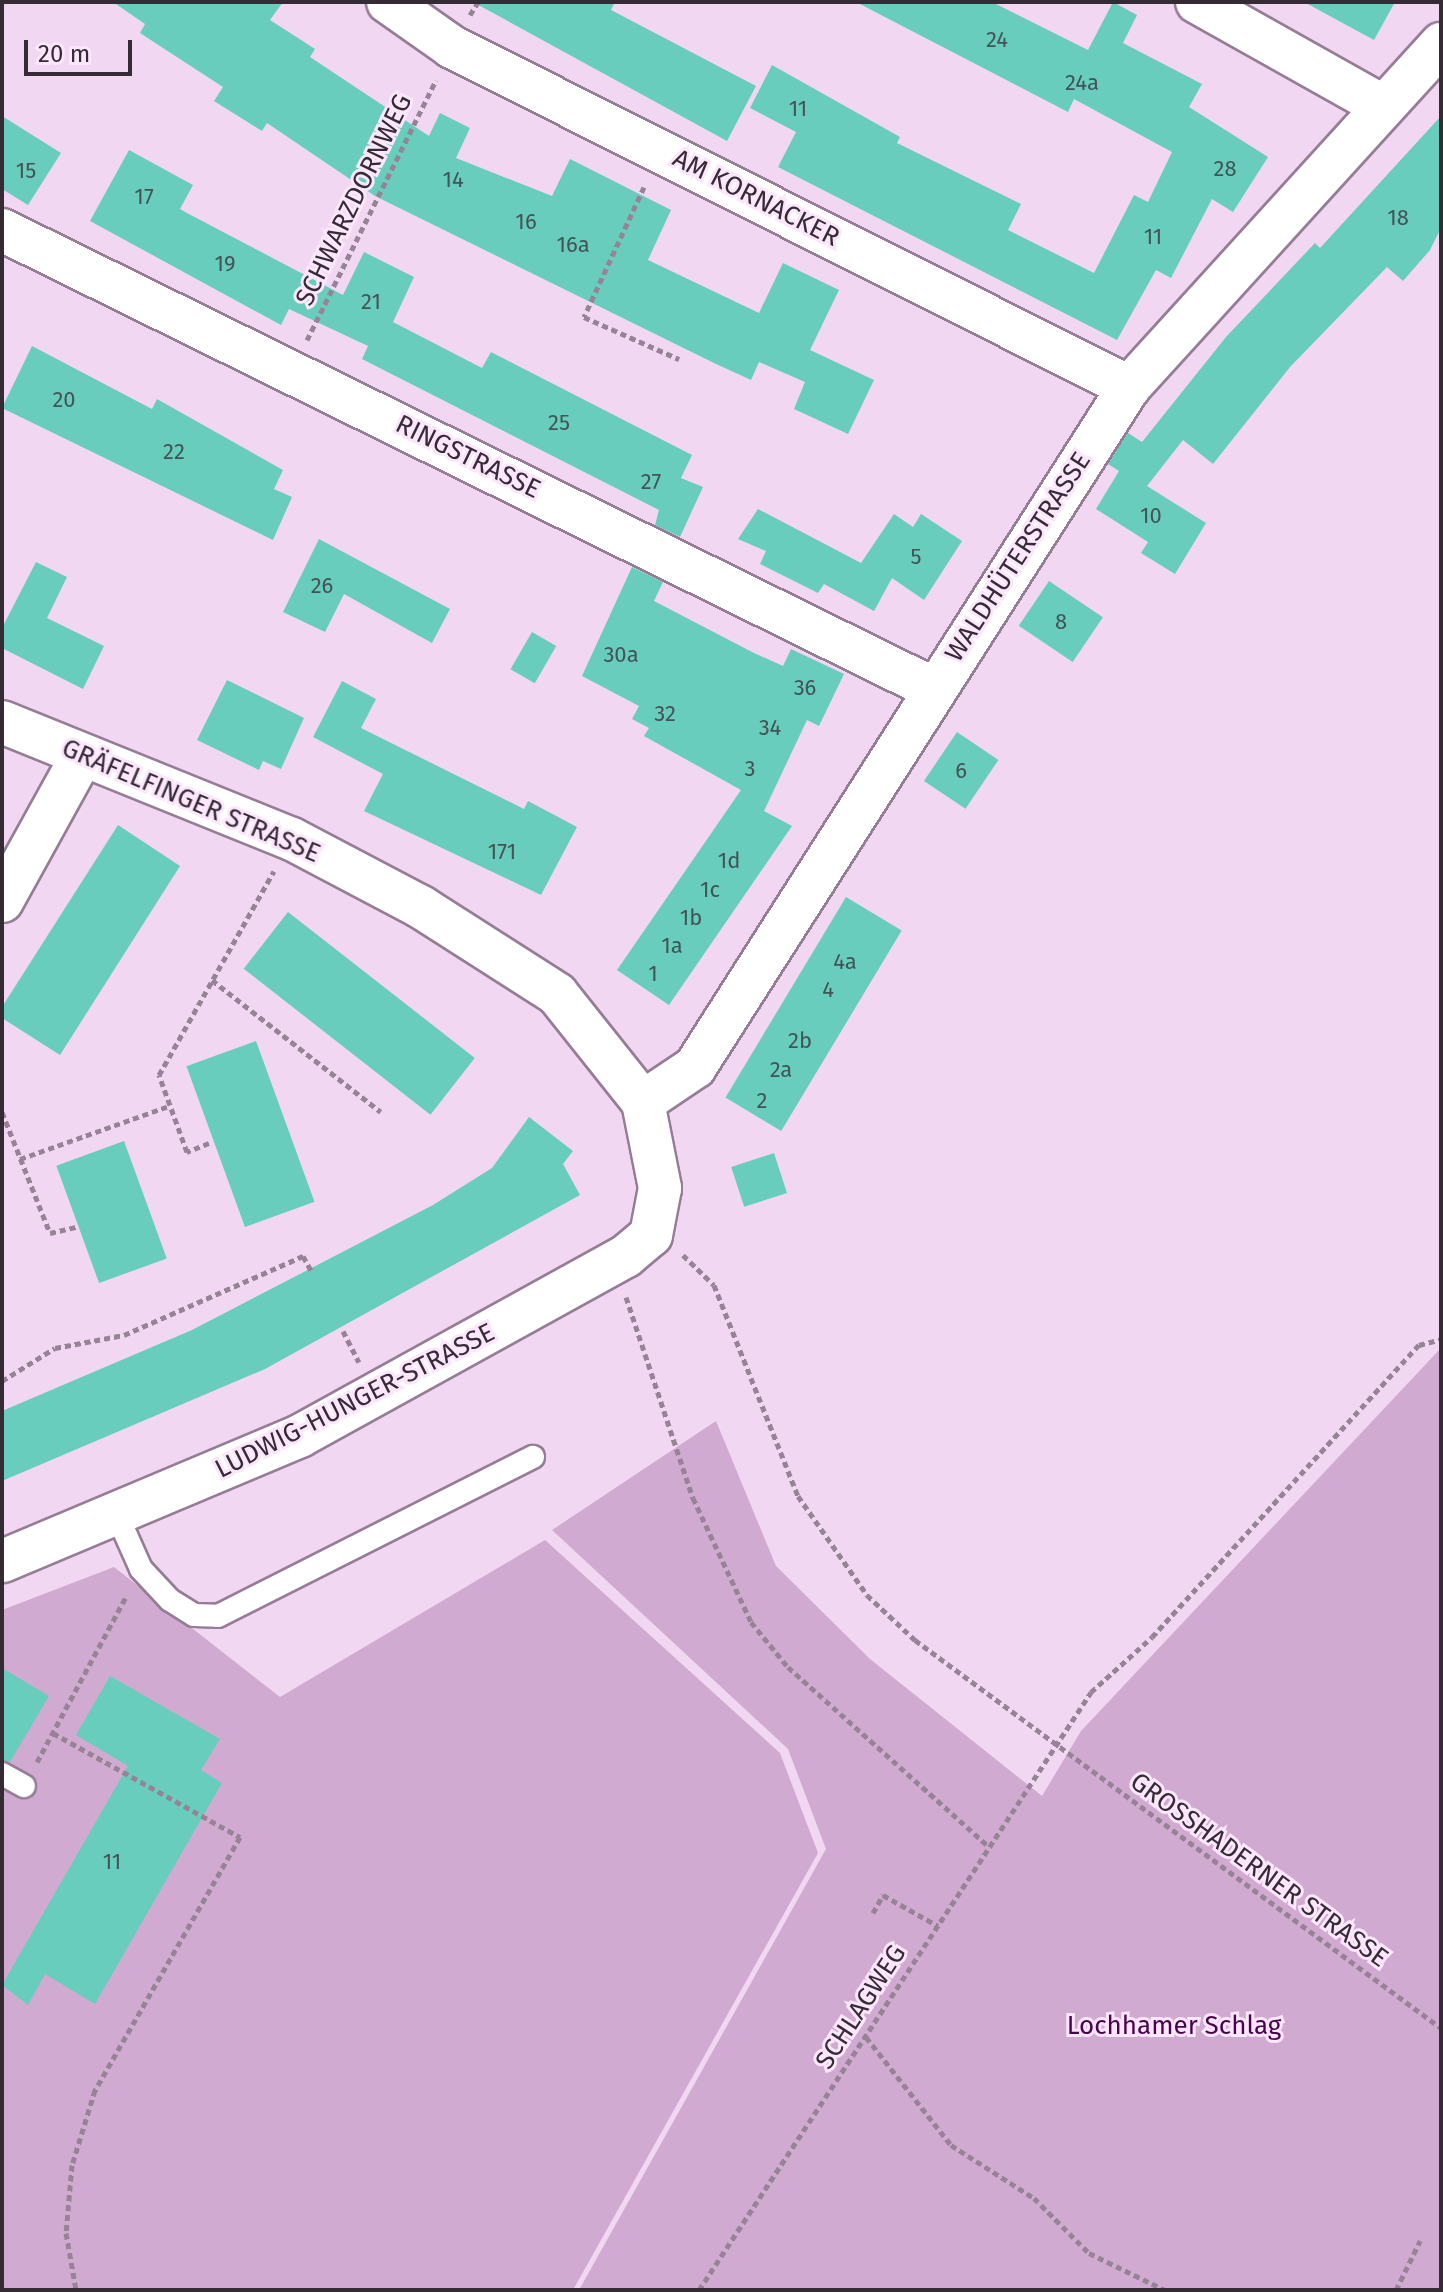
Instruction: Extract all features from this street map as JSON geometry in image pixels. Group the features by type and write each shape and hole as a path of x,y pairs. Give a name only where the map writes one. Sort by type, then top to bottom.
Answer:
{"street":[{"name":"AM KORNACKER","path":"388,2 452,47 1129,387"},
{"path":"1197,2 1382,106"},
{"name":"WALDHÜTERSTRASSE","path":"643,1102 695,1067 932,688 1129,387 1441,44"},
{"name":"RINGSTRASSE","path":"2,230 932,688"},
{"name":"GRÄFELFINGER STRASSE","path":"2,722 292,839 421,907 557,994 643,1102 660,1161 651,1235"},
{"path":"2,901 82,756"},
{"name":"LUDWIG-HUNGER-STRASSE","path":"2,1561 117,1515 376,1397 651,1235"}],"lane":[{"path":"117,1515 141,1569 194,1615 218,1616 533,1457"},
{"path":"2,1774 24,1786"}],"path":[{"name":"SCHWARZDORNWEG","path":"292,371 452,47"},
{"path":"662,150 584,317 679,359"},
{"path":"209,1143 187,1152 159,1075 292,839"},
{"path":"212,980 381,1112"},
{"path":"20,1159 169,1106"},
{"path":"2,1112 50,1233 76,1227"},
{"path":"651,1235 714,1285 798,1496 825,1544 915,1640 1053,1742"},
{"path":"2,1381 55,1348 124,1335 303,1256 312,1272"},
{"path":"626,1295 693,1498 751,1622 788,1667 988,1846"},
{"name":"SCHLAGWEG","path":"699,2290 938,1926 1053,1742 1091,1692 1152,1637 1419,1345 1441,1339"},
{"path":"24,1786 141,1569"},
{"path":"53,1733 240,1837 95,2090 72,2165 66,2233 76,2290"},
{"name":"GROSSHADERNER STRASSE","path":"1053,1742 1441,2028"},
{"path":"873,1913 883,1895 938,1926"},
{"path":"866,2037 951,2145 1034,2198 1089,2253 1165,2290"},
{"path":"1396,2290 1420,2241"}],"green space":[{"name":"Lochhamer Schlag","path":"1441,1348 1441,2290 579,2290 826,1849 788,1749 552,1530 716,1421 776,1566 870,1659 1042,1796 1081,1731"},
{"path":"545,1540 780,1753 818,1853 573,2290 2,2290 2,1610 114,1567 280,1697"}],"building":[{"path":"113,2 283,2 270,20 315,49 310,57 429,136 440,113 470,128 456,158 552,196 570,159 671,210 648,260 759,313 783,263 839,290 810,350 874,380 848,434 794,409 805,382 759,362 751,380 714,363 375,196 267,123 262,131 214,101 223,87 140,33 145,24"},
{"path":"473,2 615,2 611,10 756,86 727,141"},
{"path":"856,2 992,2 1088,50 1113,2 1137,15 1123,43 1202,84 1189,107 1268,157 1233,212 1212,199 1171,278 1156,270 1117,340 778,167 796,132 750,108 772,65 900,137 897,143 1021,204 1008,230 1094,273 1134,195 1148,202 1172,152 1074,99 1068,112"},
{"path":"1304,2 1395,2 1374,40"},
{"path":"2,116 61,153 28,205 2,189"},
{"path":"1441,116 1441,228 1430,250 1403,281 1387,267 1290,367 1213,464 1183,440 1147,486 1206,523 1175,574 1141,553 1148,542 1096,509 1119,471 1108,464 1128,433 1142,442 1226,337 1315,243 1320,248"},
{"path":"129,150 193,185 180,209 187,213 343,295 364,252 414,277 393,322 482,368 491,352 692,455 681,478 703,487 680,537 655,525 659,510 362,359 368,346 289,309 281,325 90,221"},
{"path":"32,346 152,409 157,399 283,470 274,489 292,497 273,540 2,408"},
{"path":"758,509 861,563 894,514 913,527 921,514 962,541 924,600 892,578 874,611 824,584 818,593 760,564 766,551 738,539"},
{"path":"319,539 450,609 432,643 344,594 325,632 283,612"},
{"path":"36,562 67,577 47,618 104,646 83,689 2,648 2,628"},
{"path":"632,567 663,582 654,601 754,653 783,666 791,649 844,674 819,726 807,720 764,811 792,826 669,1005 617,970 741,790 644,736 649,728 632,719 639,706 582,676"},
{"path":"1049,581 1103,617 1073,662 1019,626"},
{"path":"532,632 556,646 535,683 510,669"},
{"path":"227,680 304,718 281,769 263,761 259,770 197,740"},
{"path":"342,681 376,699 361,728 524,809 528,801 577,827 541,895 364,811 383,774 313,737"},
{"path":"957,732 998,760 965,809 924,781"},
{"path":"118,825 180,866 60,1055 2,1018 2,1007"},
{"path":"846,897 902,930 781,1131 725,1098"},
{"path":"288,912 475,1058 430,1115 244,969"},
{"path":"256,1041 314,1202 245,1227 186,1066"},
{"path":"529,1117 573,1151 563,1164 580,1195 265,1369 2,1481 2,1411 192,1330 433,1205 492,1168"},
{"path":"124,1141 167,1258 99,1283 56,1166"},
{"path":"774,1153 787,1193 744,1207 731,1167"},
{"path":"2,1668 49,1696 10,1762 2,1760"},
{"path":"110,1676 220,1739 201,1770 222,1783 95,2004 45,1974 28,2005 2,1985 128,1766 76,1735"}]}
